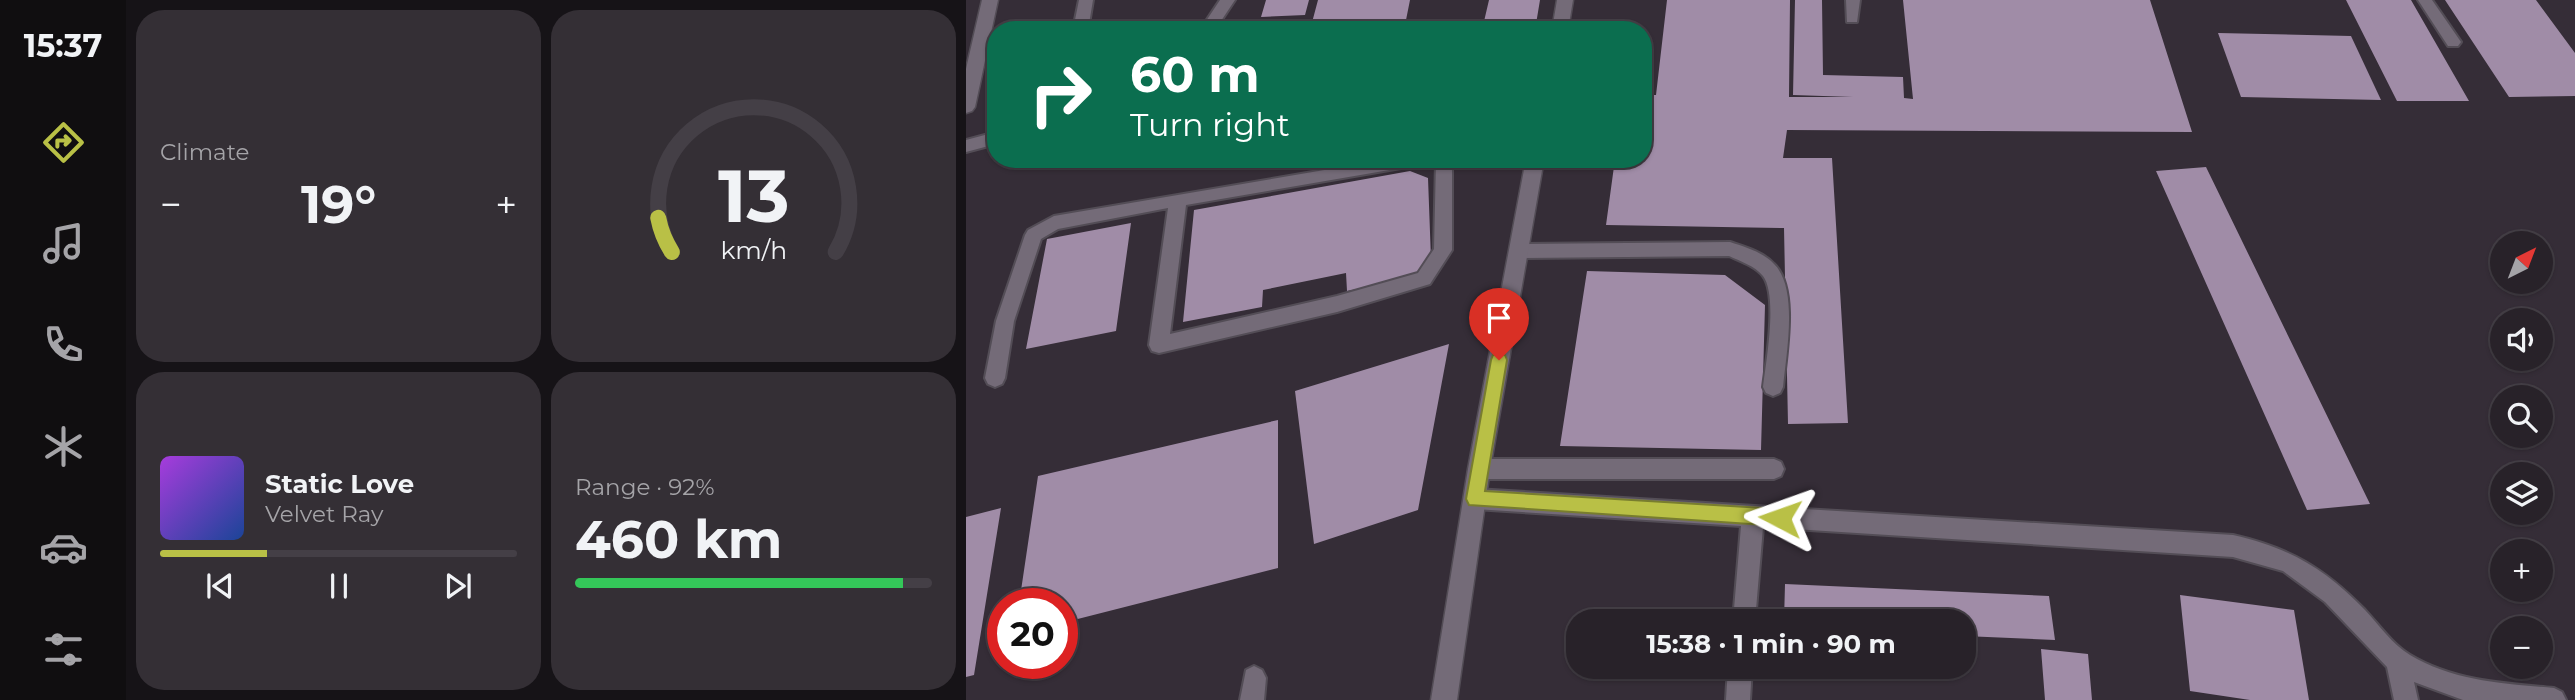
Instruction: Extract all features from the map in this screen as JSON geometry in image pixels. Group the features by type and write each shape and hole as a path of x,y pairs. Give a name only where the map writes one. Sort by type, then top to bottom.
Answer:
{"street":[{"path":"966,107 990,0"},
{"path":"1562,21 1565,0"},
{"path":"1444,700 1479,469 1533,168"}],"lane":[{"path":"1082,21 1086,0"},
{"path":"1213,21 1228,0"},
{"path":"1852,18 1853,0"},
{"path":"2425,0 2453,42"},
{"path":"966,146 987,140"},
{"path":"995,378 1005,321 1034,235 1054,223 1374,168"},
{"path":"1178,200 1159,345 1337,304 1424,279 1443,250 1444,168"},
{"path":"1519,251 1730,249 1752,258 1772,273 1779,303 1773,387"},
{"path":"1479,469 1774,469"},
{"path":"1475,499 2233,546 2266,552 2295,564 2321,582 2397,660 2433,680 2485,695 2553,700"},
{"path":"1745,609 1753,516"},
{"path":"2397,660 2406,700"},
{"path":"1738,700 1739,679"}],"building":[{"path":"1266,0 1309,0 1305,15 1261,17"},
{"path":"1318,0 1410,0 1406,21 1312,21"},
{"path":"1489,0 1540,0 1536,21 1484,21"},
{"path":"1667,0 1790,0 1789,97 1853,97 1793,95 1795,0 1822,0 1823,75 1903,77 1904,98 1913,99 1903,0 2150,0 2192,132 1787,130 1783,158 1832,158 1848,423 1788,424 1784,228 1606,225 1614,168 1652,168 1652,95 1656,95"},
{"path":"2346,0 2411,0 2469,101 2397,101"},
{"path":"2445,0 2536,0 2575,53 2575,96 2509,97"},
{"path":"2218,33 2351,36 2381,100 2241,97"},
{"path":"2206,167 2370,504 2307,510 2156,171"},
{"path":"1410,171 1428,178 1431,259 1413,278 1347,291 1346,273 1263,290 1262,307 1183,322 1194,210"},
{"path":"1131,223 1116,331 1026,349 1047,239"},
{"path":"1587,271 1725,275 1765,305 1761,450 1560,446"},
{"path":"1449,344 1418,510 1314,544 1295,391"},
{"path":"1278,420 1278,568 1078,619 1078,588 1021,588 1038,476"},
{"path":"1001,508 974,675 966,677 966,517"},
{"path":"1785,584 2049,596 2055,640 1976,637 1976,609 1784,609"},
{"path":"2180,595 2294,610 2309,700 2250,700 2190,691"},
{"path":"2041,649 2088,654 2092,700 2045,700"}],"route":[{"path":"1499,360 1475,499 1780,518"}]}
